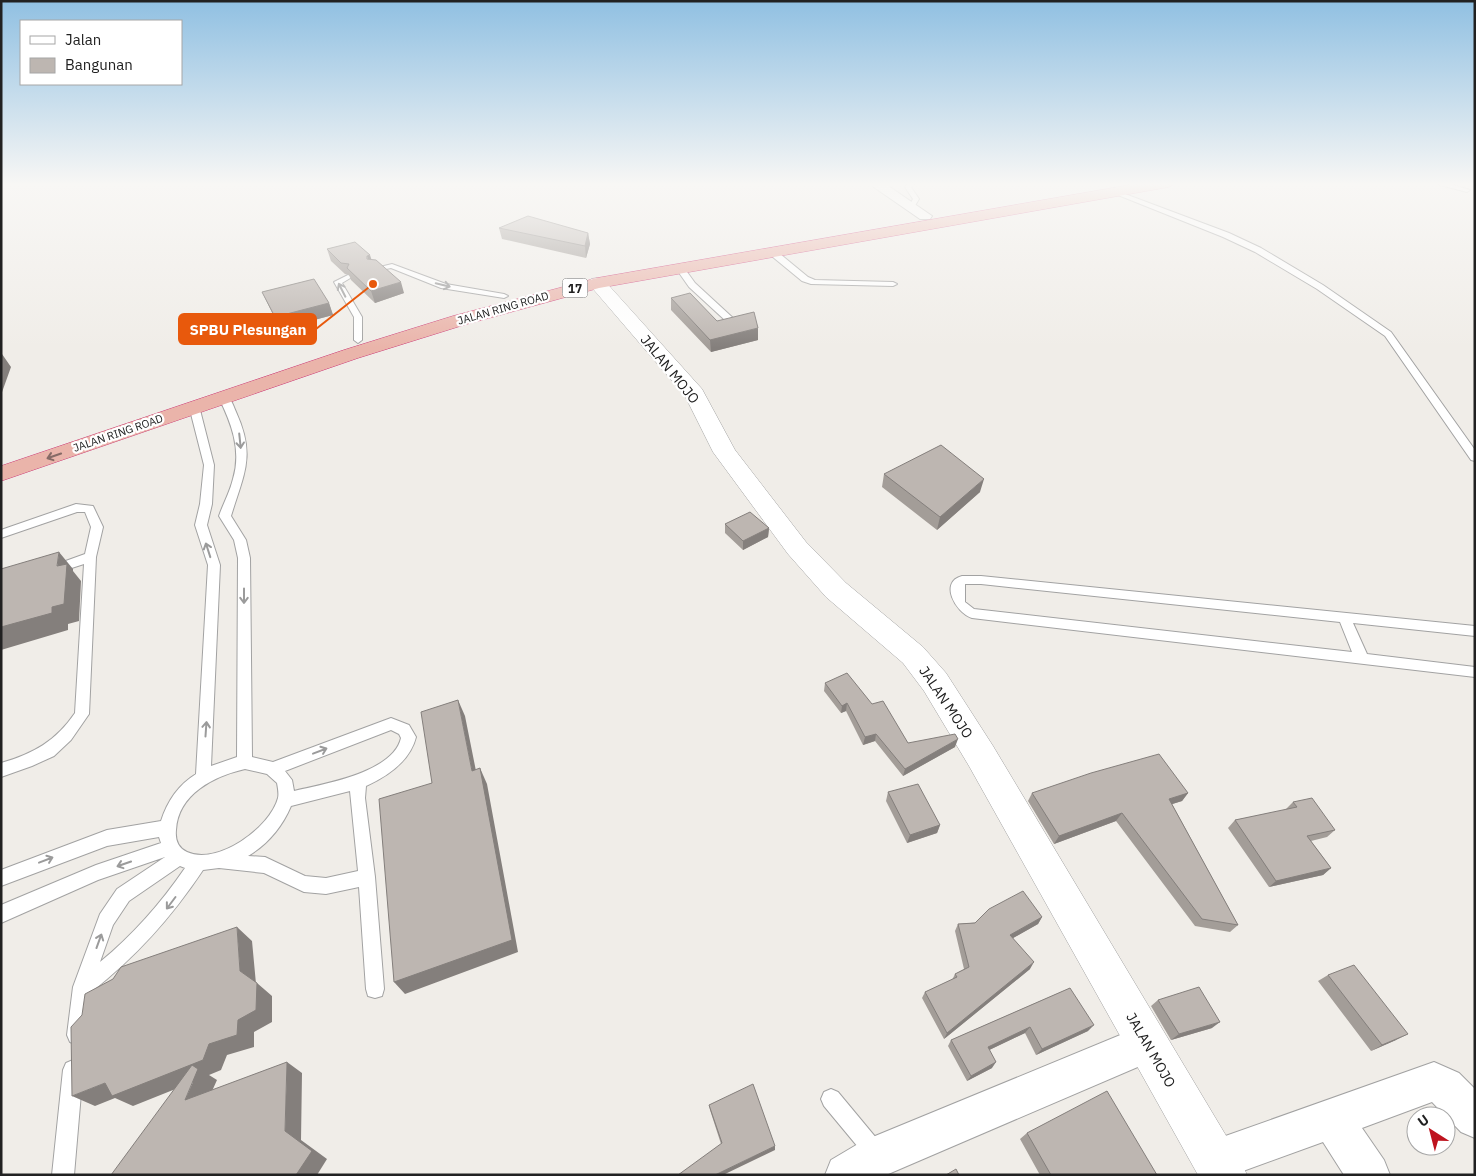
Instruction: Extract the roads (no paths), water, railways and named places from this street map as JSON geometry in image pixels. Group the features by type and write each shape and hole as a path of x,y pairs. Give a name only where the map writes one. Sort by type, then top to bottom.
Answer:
{"highway":[{"name":"JALAN RING ROAD","path":"1,474 155,412 358,340 504,296 618,268 779,238"},
{"name":"JALAN RING ROAD","path":"1,458 155,412 194,406 441,326 597,283 843,238"}],"street":[{"name":"JALAN MOJO","path":"597,283 694,394 725,452 797,548 836,590 914,655 935,682 981,756 1219,1167"},
{"path":"862,1166 1147,1043"},
{"path":"1219,1167 1332,1119 1434,1082 1446,1087 1475,1118"},
{"path":"1332,1119 1369,1175"}],"lane":[{"path":"1234,238 1320,287 1388,334 1475,458"},
{"path":"771,251 805,278 814,282 893,284"},
{"path":"376,268 392,266 444,286 504,296"},
{"path":"680,267 692,285 730,320"},
{"path":"348,277 338,282 358,317 358,340"},
{"path":"222,396 237,428 241,456 240,478 225,516 240,540 244,558 245,762"},
{"path":"194,406 209,465 206,504 201,525 214,565 210,672 203,777"},
{"path":"1,534 76,508 89,509 97,527 90,557 82,714 72,732 54,748 32,762 1,770"},
{"path":"38,575 90,557"},
{"path":"1475,631 981,580 962,580 958,584 957,602 962,608 972,613 1475,672"},
{"path":"1344,617 1362,659"},
{"path":"275,768 391,724 402,727 406,731 408,739 400,757 385,770 359,782 286,800"},
{"path":"1,914 96,873 175,853 198,863 220,860 243,851 264,836 278,819 286,800 286,781 275,768 261,762 245,762 224,766 203,777 185,792 172,810 166,828 175,853"},
{"path":"359,782 357,798 367,876 375,989"},
{"path":"1,878 107,838 166,828"},
{"path":"63,1175 82,987 106,920 123,895 175,853"},
{"path":"220,860 265,866 304,884 326,886 367,876"},
{"path":"82,987 116,962 142,938 172,902 198,863"},
{"path":"831,1099 862,1166"}],"place":[{"name":"SPBU Plesungan","path":"373,284"}]}
